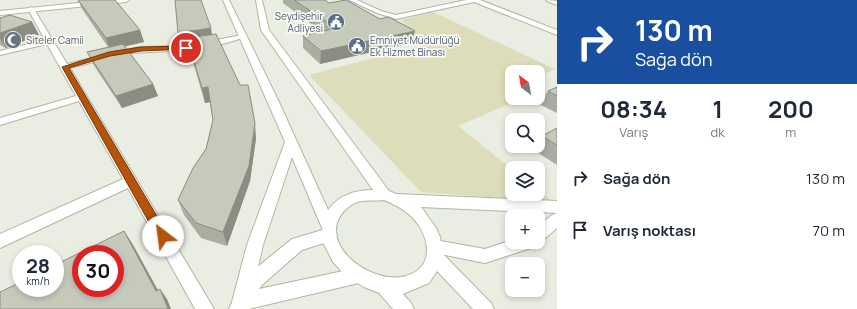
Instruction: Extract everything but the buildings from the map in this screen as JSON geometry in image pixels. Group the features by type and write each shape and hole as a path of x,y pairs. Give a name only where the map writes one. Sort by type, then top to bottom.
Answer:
{"street":[{"path":"0,9 90,0"},
{"path":"0,13 126,0"},
{"path":"226,0 273,100 328,230 333,249 342,264 357,276 384,286 408,285 426,275 435,252"},
{"path":"352,0 379,12 396,17 475,0 557,33"},
{"path":"549,0 557,3"},
{"path":"260,1 265,30 391,198 410,207 422,218 431,232 435,252 485,309"},
{"path":"31,9 205,309"},
{"path":"65,67 109,54 141,49 175,49 198,46 225,42 242,36"},
{"path":"0,53 50,41"},
{"path":"0,122 82,97"},
{"path":"239,305 255,245 291,142"},
{"path":"0,241 131,181"},
{"path":"328,230 332,215 338,206 347,199 358,195 371,194 391,198 557,207"},
{"path":"545,229 557,219"},
{"path":"239,305 256,279 297,244 328,230"},
{"path":"435,252 485,256 507,249"},
{"path":"239,305 357,276"},
{"path":"384,286 405,309"}],"green space":[{"path":"433,12 555,69 545,74 545,65 505,65 505,105 507,105 458,126 505,163 505,198 421,192 309,75 419,46 389,28 406,23 401,20"},
{"path":"545,196 553,202 540,201 545,201"}],"place":[{"name":"Seydişehir Adliyesi","path":"336,22"},
{"name":"Siteler Camii","path":"13,40"},
{"name":"Emniyet Müdürlüğü Ek Hizmet Binası","path":"357,46"}],"route":[{"path":"163,236 65,67 109,54 141,49 186,48"}]}
